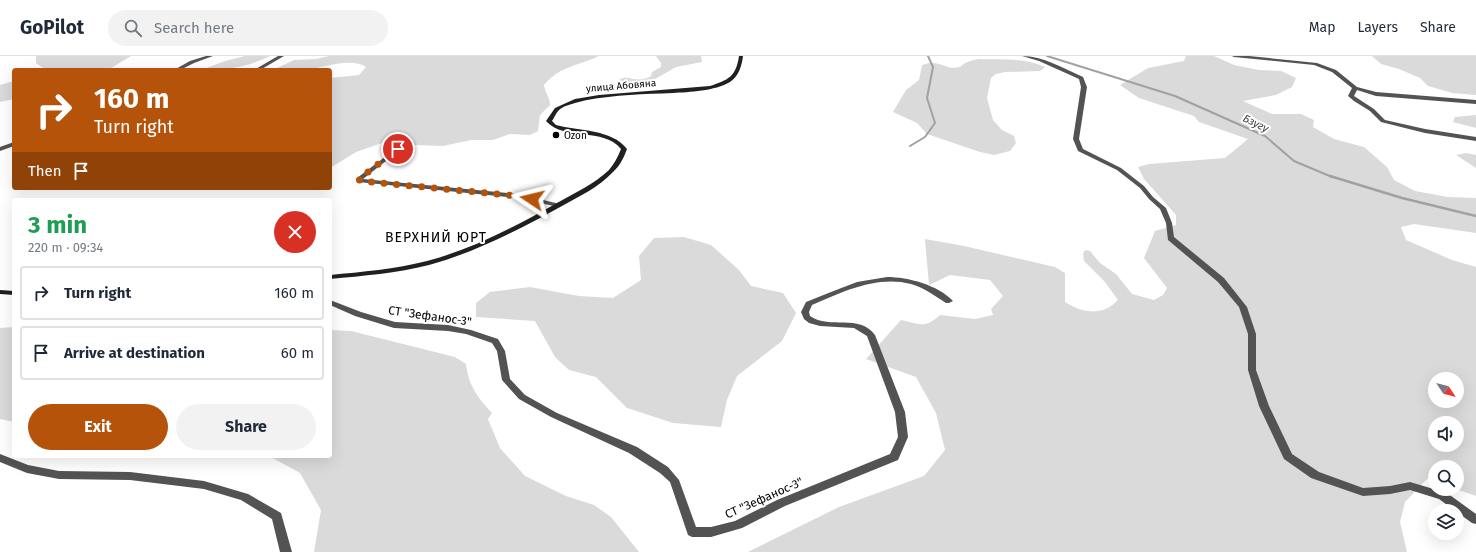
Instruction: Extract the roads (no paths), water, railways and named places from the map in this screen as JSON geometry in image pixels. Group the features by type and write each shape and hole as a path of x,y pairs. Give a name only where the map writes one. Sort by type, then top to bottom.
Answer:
{"street":[{"path":"180,68 208,56"},
{"path":"260,68 282,56"},
{"name":"улица Абовяна","path":"332,277 404,268 441,259 481,244 558,205 580,193 612,170 621,158 624,149 619,142 600,136 554,126 549,121 550,115 555,109 565,103 592,97 718,85 728,81 734,74 740,66 741,56"},
{"path":"1024,56 1041,60 1081,78 1084,87 1076,139 1080,150 1119,169 1142,186 1151,198 1163,208 1169,223 1171,238 1221,280 1243,307 1252,334 1252,370 1264,406 1288,456 1315,475 1363,492 1390,490 1410,486 1444,496 1476,520"},
{"path":"1234,56 1316,64 1334,71 1355,88 1386,95 1476,102"},
{"path":"1355,88 1351,96 1352,98 1373,111 1377,118 1389,123 1425,131 1476,139"},
{"path":"0,149 12,145"},
{"path":"398,149 359,179 360,181 518,196 558,205"},
{"name":"СТ \"Зефанос-3\"","path":"332,303 358,314 394,325 462,330 495,341 501,351 506,380 522,397 554,416 633,450 664,470 674,480 692,532 711,532 738,525 781,503 894,457 903,437 900,412 871,335 865,329 854,325 825,324 808,320 805,315 805,310 809,304 874,280 894,279 913,282 949,301"},
{"path":"0,292 12,293"},
{"path":"0,458 27,469 59,475 130,476 197,484 244,497 277,516 286,552"}],"waterway":[{"path":"910,146 925,137 935,123 927,98 933,67 928,56"},
{"name":"Бзугу","path":"1047,56 1175,96 1265,136 1294,161 1332,177"},
{"name":"Бзугу","path":"1330,176 1402,198 1476,216"}],"place":[{"name":"Ozon","path":"556,135"}],"district":[{"name":"ВЕРХНИЙ ЮРТ","path":"436,237"}]}
